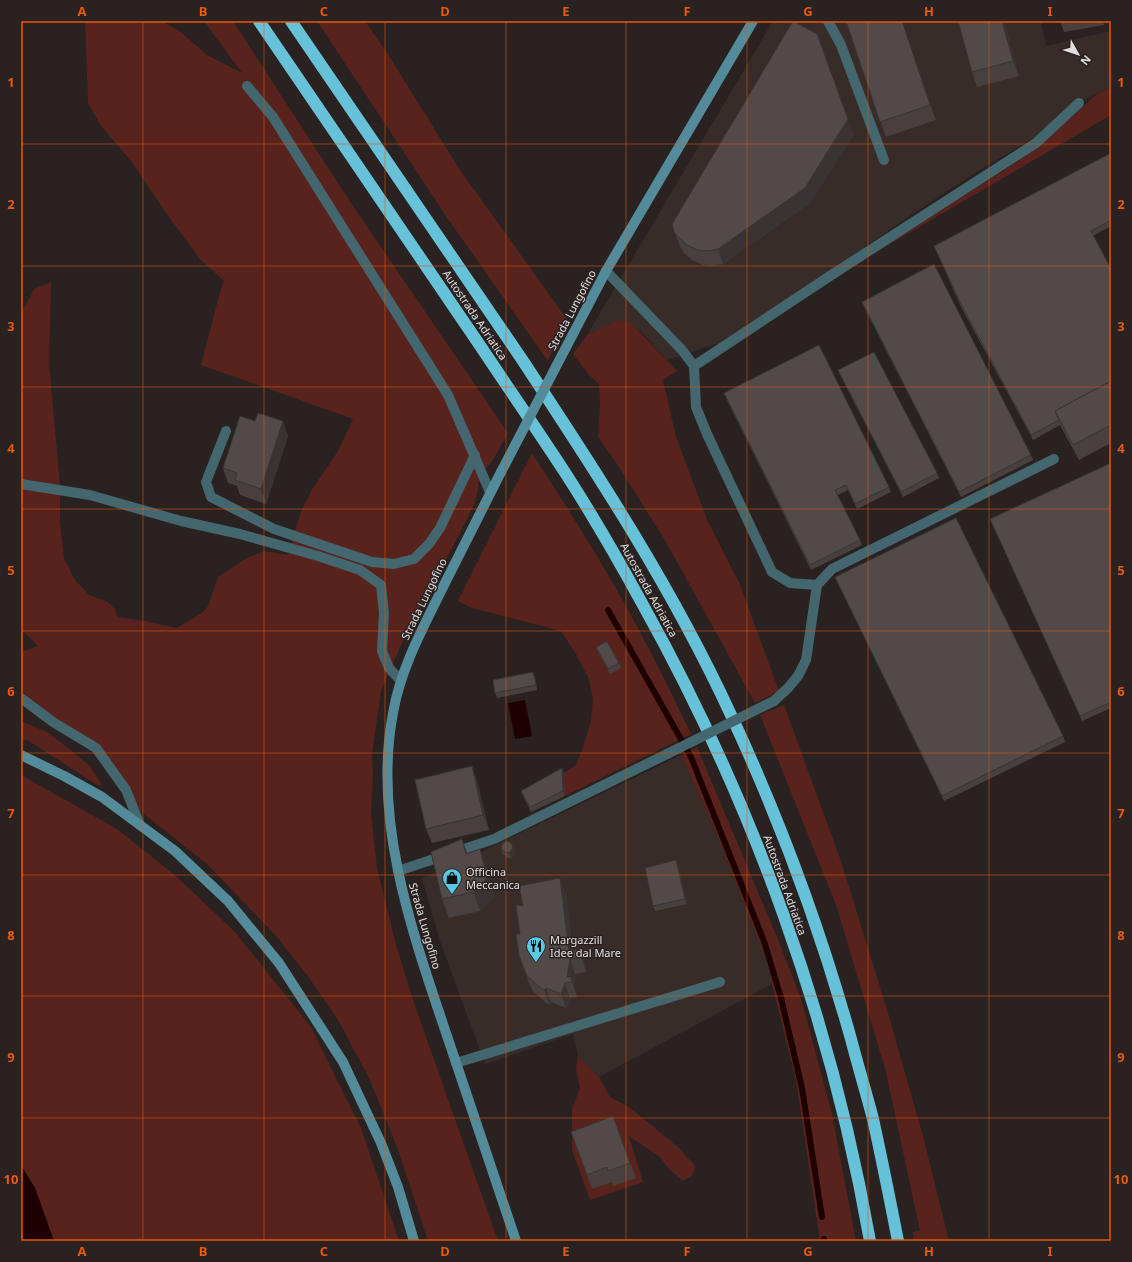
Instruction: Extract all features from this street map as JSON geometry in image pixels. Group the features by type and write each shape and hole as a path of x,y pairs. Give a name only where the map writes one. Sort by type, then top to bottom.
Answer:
{"highway":[{"name":"Autostrada Adriatica","path":"259,21 449,299 566,475 603,535 644,607 688,690 733,785 760,851 811,996 848,1133 870,1241"},
{"name":"Autostrada Adriatica","path":"291,21 462,270 586,456 624,516 665,588 727,707 782,834 811,910 834,979 872,1116 898,1241"}],"main road":[{"name":"Strada Lungofino","path":"516,1241 417,946 398,871 390,817 387,769 392,714 401,681 413,649 490,492 606,271 753,21"},
{"path":"22,755 102,797 175,851 228,901 278,963 310,1009 343,1062 378,1136 398,1187 414,1241"}],"street":[{"path":"828,21 841,46 884,160"},
{"path":"247,86 273,117 448,394 476,455 490,492"},
{"path":"694,366 1036,143 1079,103"},
{"path":"606,271 682,350 694,366 696,407 707,434 772,572 790,583 817,585"},
{"path":"226,431 206,482 211,497 274,530 372,562 394,564 414,559 429,544 440,528 476,455"},
{"path":"398,871 494,839 774,701 798,676 806,660 817,585 832,569 1054,459"},
{"path":"21,484 90,495 182,521 240,534 318,556 360,570 381,585 384,613 382,651 389,668 401,681"},
{"path":"21,698 53,722 96,748 126,790 140,825"},
{"path":"456,1063 720,982"}],"shaded area":[{"path":"85,21 162,21 181,32 207,55 242,73 204,21 233,21 349,200 508,433 493,460 481,474 475,503 403,641 381,691 372,754 373,775 371,813 377,868 396,945 413,1000 498,1241 428,1241 397,1147 369,1078 338,1020 307,975 277,937 207,864 140,811 119,774 56,718 28,697 21,689 21,652 38,646 21,629 21,309 25,307 34,289 51,282 49,363 60,485 60,522 64,558 75,580 89,595 106,601 115,609 117,617 177,628 202,613 208,606 218,577 245,559 264,551 288,555 301,511 313,488 338,451 353,419 201,365 224,281 200,259 131,161 101,126 88,103"},
{"path":"317,21 365,21 389,56 460,170 566,318 548,361 448,219"},
{"path":"773,21 1041,21 1046,46 1111,31 1111,88 1073,105 1032,139 978,171 905,219 732,339 667,360 640,331 619,321 587,335"},
{"path":"1111,88 1111,115 866,258 1041,145 1098,93"},
{"path":"619,320 631,323 677,371 663,380 676,437 708,522 739,582 779,691 755,703 666,542 617,464 598,437 600,404 599,384 590,376 573,354 587,335"},
{"path":"532,453 567,507 622,599 649,649 691,734 565,796 564,773 576,765 591,721 593,699 589,679 576,654 561,631 472,608 458,601"},
{"path":"525,700 532,736 515,739 508,703"},
{"path":"784,705 841,861 888,1013 923,1136 949,1241 914,1241 913,1232 920,1231 886,1072 836,905 760,715"},
{"path":"21,721 47,732 68,748 90,766 102,785 97,785 29,741 21,739"},
{"path":"697,747 779,942 801,999 832,1114 856,1241 820,1241 796,1080 772,984 770,968 716,833 681,755"},
{"path":"681,755 751,917 770,968 772,984 599,1077 578,1056 573,1034 485,1064 440,941 422,878 469,858"},
{"path":"21,775 117,829 177,877 235,932 311,1027 361,1128 399,1241 54,1241 35,1188 21,1165"},
{"path":"578,1056 599,1077 610,1097 629,1107 679,1148 695,1166 693,1175 683,1181 669,1169 660,1157 629,1136 643,1182 590,1200 572,1150 572,1109 580,1088 576,1069"},
{"path":"21,1165 35,1188 54,1241 21,1241"}],"building":[{"path":"793,21 817,34 848,119 805,188 718,249 707,251 698,250 687,245 679,238 674,232 672,224"},
{"path":"846,21 902,21 930,105 880,122"},
{"path":"958,21 1002,21 1013,61 972,72"},
{"path":"1111,153 1111,220 1091,231 1111,269 1111,381 1055,411 1059,420 1031,435 960,302 934,246"},
{"path":"934,264 1031,455 959,492 862,302"},
{"path":"819,345 889,487 855,504 846,485 835,490 860,540 810,565 724,393"},
{"path":"874,352 937,473 901,492 838,370"},
{"path":"1111,381 1111,425 1073,445 1055,411"},
{"path":"258,413 283,421 261,489 235,480 237,473 223,468 240,416 255,421"},
{"path":"1111,463 1111,702 1080,716 990,519"},
{"path":"956,518 1063,736 942,796 835,577"},
{"path":"607,641 619,663 608,669 596,647"},
{"path":"533,672 536,685 495,693 493,680"},
{"path":"472,766 483,815 426,829 415,780"},
{"path":"562,768 563,791 530,807 521,791"},
{"path":"462,839 466,854 480,849 487,878 473,892 442,899 431,852"},
{"path":"507,841 511,843 513,847 511,851 507,853 503,851 501,847 503,843"},
{"path":"676,860 685,899 653,906 645,868"},
{"path":"560,878 569,951 580,949 581,957 570,959 567,977 571,977 572,982 565,983 561,994 546,988 544,990 527,976 519,955 516,934 520,934 516,905 523,906 519,886"},
{"path":"613,1116 630,1163 608,1171 607,1167 587,1175 571,1132"}],"waterway":[{"path":"608,610 691,757 765,944 781,998 802,1088 822,1217"}],"place":[{"name":"Officina Meccanica","path":"452,895"},
{"name":"Margazzill Idee dal Mare","path":"536,963"}]}
